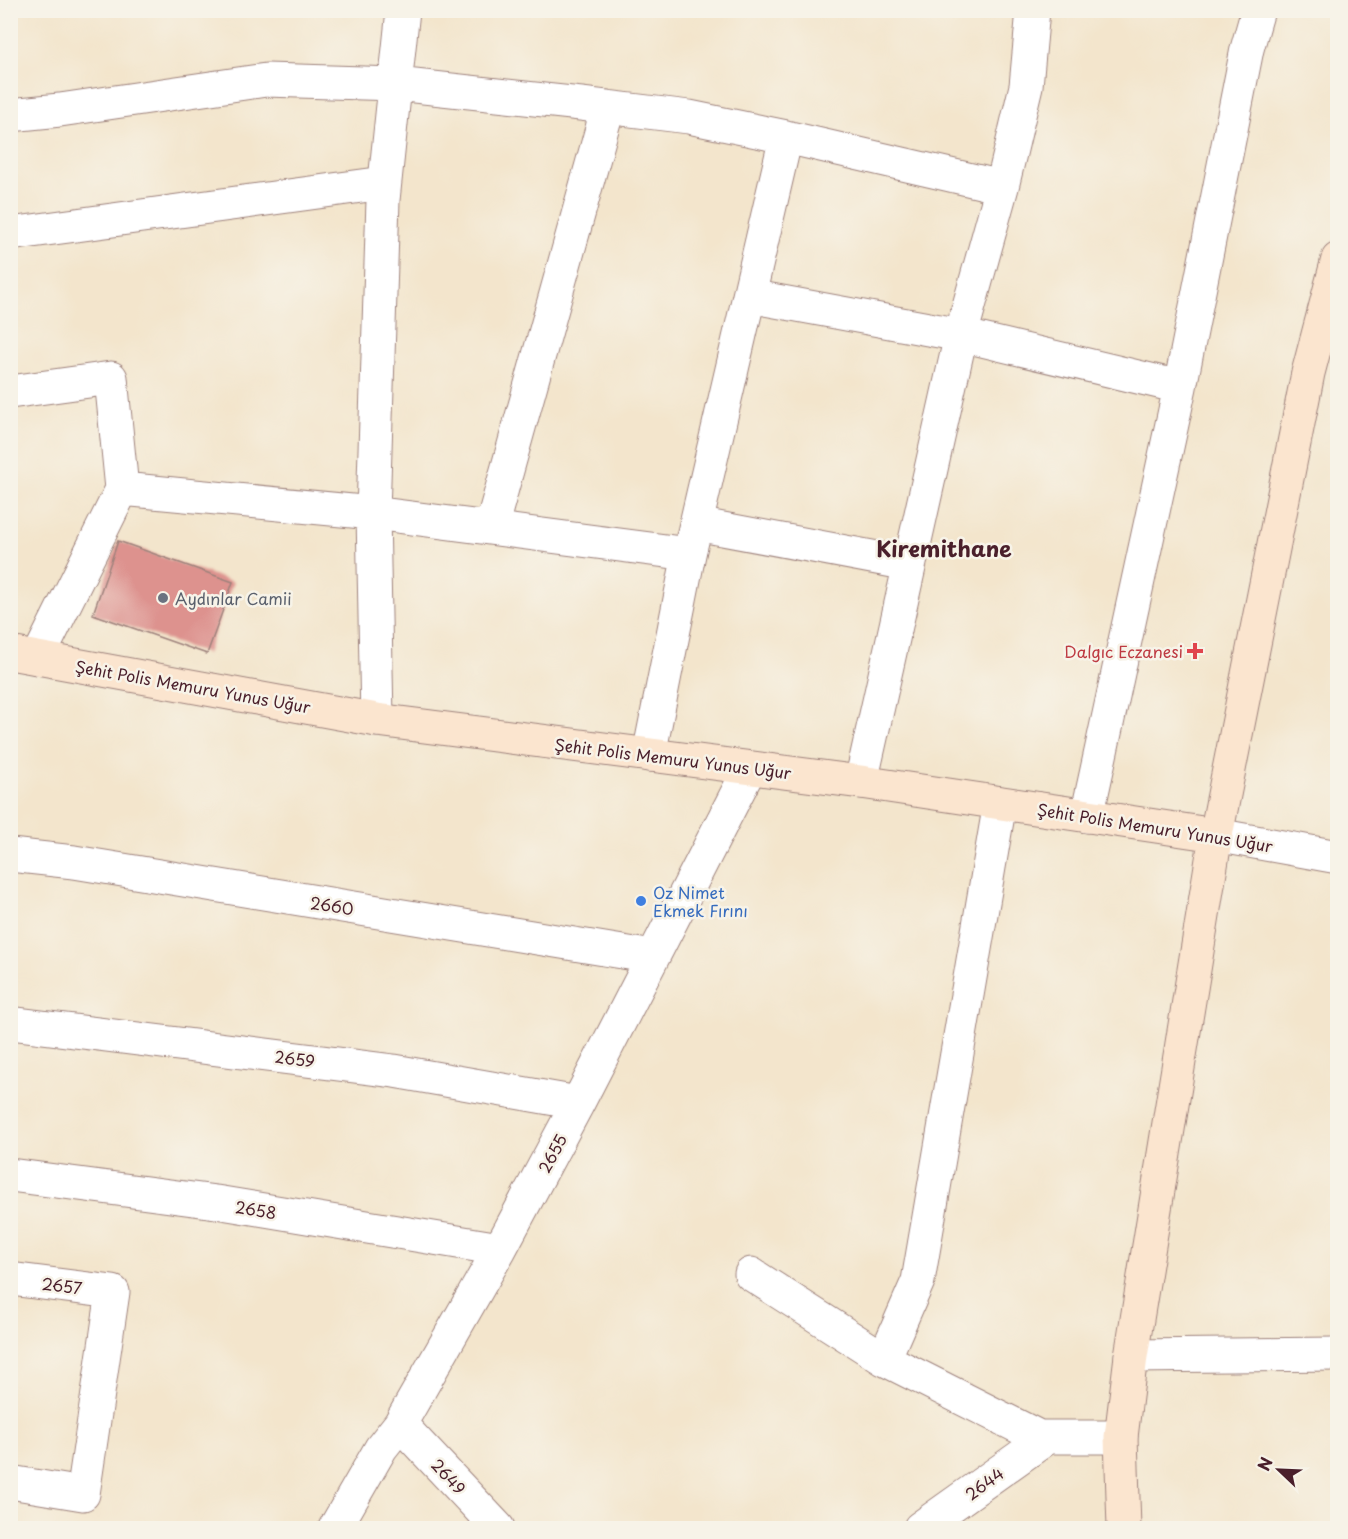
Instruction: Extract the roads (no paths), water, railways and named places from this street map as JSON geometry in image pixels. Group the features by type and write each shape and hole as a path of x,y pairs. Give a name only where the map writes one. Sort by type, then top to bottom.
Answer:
{"main road":[{"path":"1124,1528 1121,1437 1131,1356 1216,835 1308,373 1338,259"},
{"name":"Şehit Polis Memuru Yunus Uğur","path":"24,655 378,720 861,782 1216,835"}],"street":[{"path":"378,720 373,513 384,183 403,10"},
{"path":"861,782 961,335 1002,188 1026,86 1033,10"},
{"path":"1088,816 1180,387 1247,49 1258,10"},
{"path":"10,115 60,110 266,80 396,84 689,117 786,137 1002,188"},
{"path":"491,528 608,107"},
{"path":"649,755 692,539 786,137"},
{"path":"10,234 384,183"},
{"path":"749,296 961,335 1180,387"},
{"path":"10,392 111,378 122,489 24,655"},
{"path":"122,489 373,513 491,528 692,539 909,564"},
{"name":"2655","path":"335,1528 381,1448 400,1424 500,1250 750,768"},
{"path":"884,1359 918,1281 1000,803"},
{"name":"Şehit Polis Memuru Yunus Uğur","path":"1216,835 1338,857"},
{"name":"2660","path":"10,855 74,862 653,957"},
{"name":"2659","path":"10,1023 394,1071 578,1103"},
{"name":"2658","path":"10,1175 216,1202 500,1250"},
{"path":"751,1274 884,1359 1040,1437 1121,1437"},
{"name":"2657","path":"10,1279 113,1292 83,1494 10,1482"},
{"path":"1131,1356 1338,1354"},
{"name":"2649","path":"400,1424 498,1528"},
{"name":"2644","path":"920,1528 1048,1437"}],"place":[{"name":"Aydınlar Camii","path":"163,598"},
{"name":"Dalgıc Eczanesi","path":"1195,651"},
{"name":"Oz Nimet Ekmek Fırını","path":"641,901"}],"district":[{"name":"Kiremithane","path":"944,547"}]}
